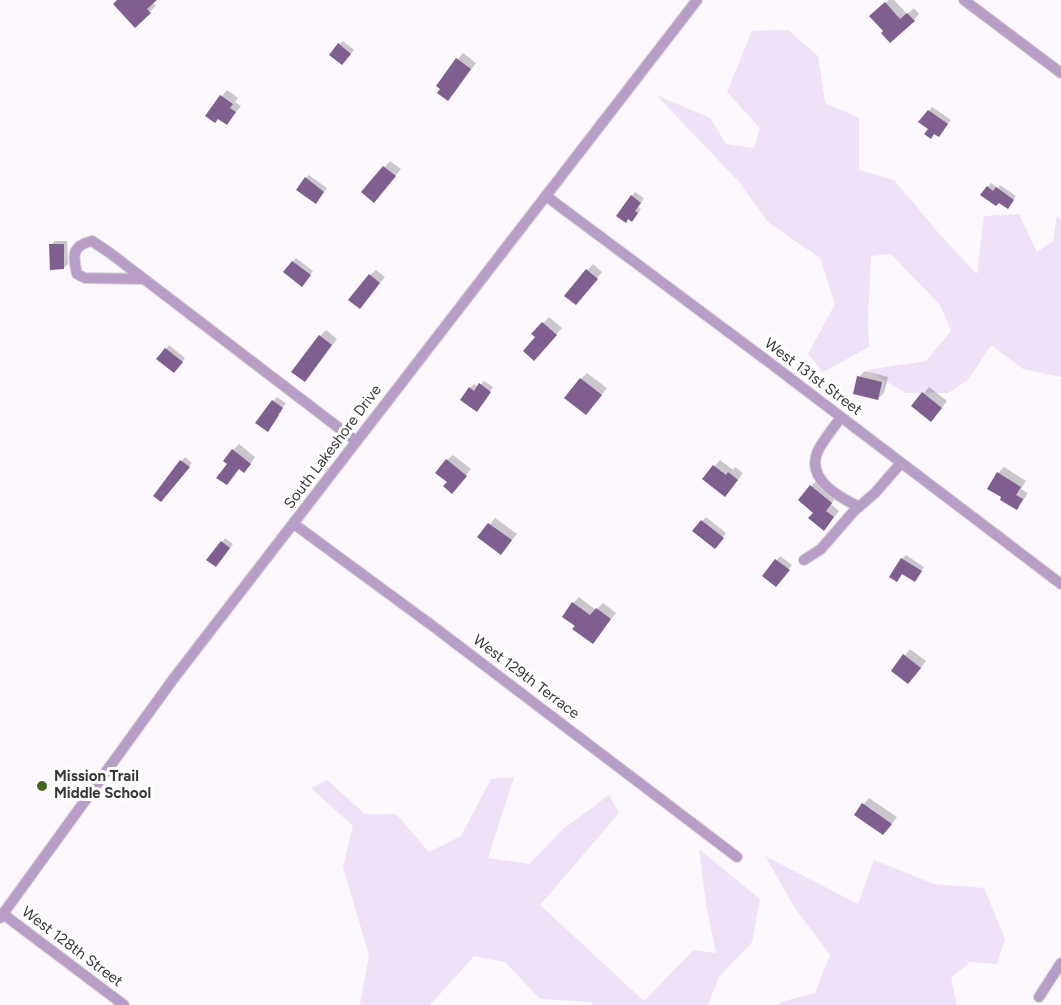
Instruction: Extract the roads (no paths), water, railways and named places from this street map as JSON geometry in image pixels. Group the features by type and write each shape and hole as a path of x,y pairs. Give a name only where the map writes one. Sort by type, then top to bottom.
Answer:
{"street":[{"name":"South Lakeshore Drive","path":"1,916 174,678 697,0"},
{"path":"964,0 1061,73"},
{"name":"West 131st Street","path":"546,196 1061,584"},
{"path":"143,279 85,278 78,274 74,260 76,249 82,243 92,241 110,253 356,441"},
{"path":"841,417 817,452 816,466 820,479 830,490 859,507"},
{"path":"804,560 821,549 901,463"},
{"name":"West 129th Terrace","path":"294,524 737,857"},
{"name":"West 128th Street","path":"1,916 124,1005"},
{"path":"1039,997 1061,963"}],"place":[{"name":"Mission Trail Middle School","path":"42,786"}]}
